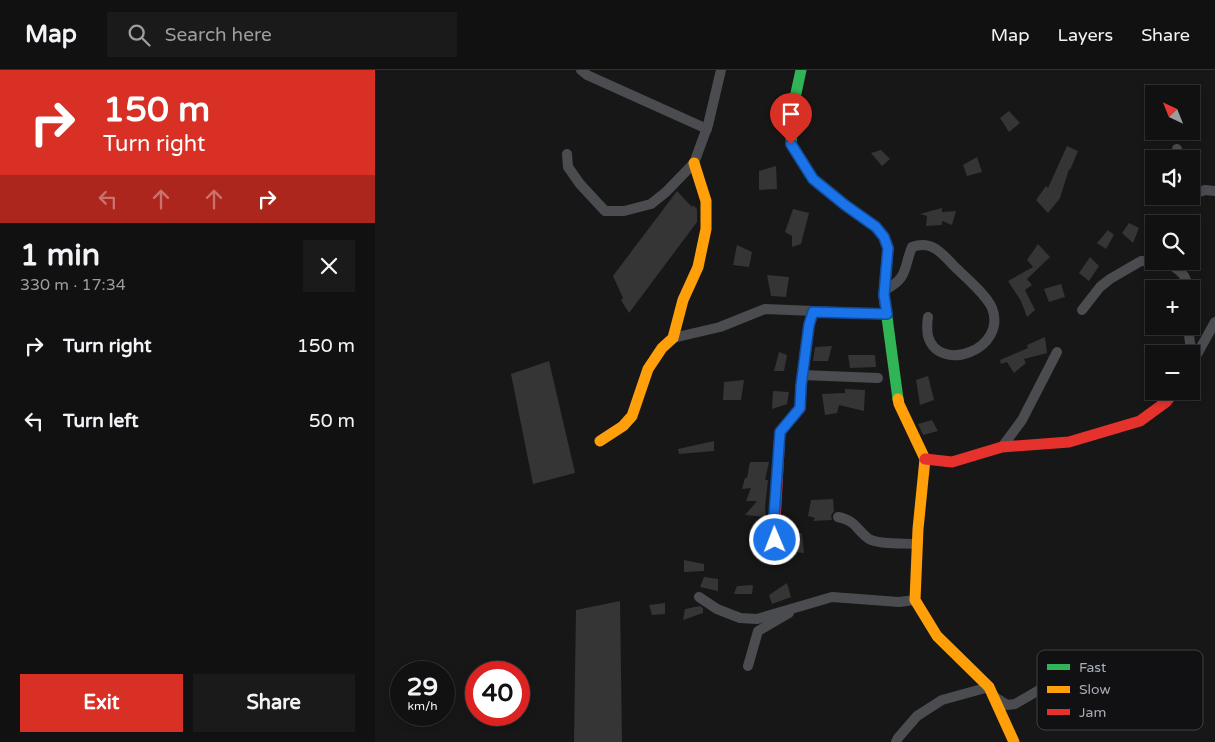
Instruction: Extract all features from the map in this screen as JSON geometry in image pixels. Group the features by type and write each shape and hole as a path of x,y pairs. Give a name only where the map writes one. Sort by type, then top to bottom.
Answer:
{"street":[{"path":"581,70 587,75 707,129"},
{"path":"567,154 568,167 580,184 605,211 624,211 651,204 666,192 694,163 707,129 721,70"},
{"path":"801,70 793,107 791,144 813,179 876,227 884,237 888,248 884,295 899,404 925,460 917,544 915,600 937,636 1007,705 1015,704 1037,691"},
{"path":"673,338 683,300 698,267 706,229 706,201 694,163"},
{"path":"1200,192 1205,190 1215,191"},
{"path":"885,290 904,276 912,247 918,245 933,246 979,291 991,307 995,323 986,343 970,354 951,355 934,347 928,335 928,317"},
{"path":"1082,310 1100,287 1110,279 1141,261 1145,261"},
{"path":"1179,270 1186,280"},
{"path":"600,441 623,426 632,416 648,369 662,348 673,338 720,326 765,309 887,314"},
{"path":"775,540 776,521 774,516 780,432 800,408 802,375 809,325 813,312"},
{"path":"1200,349 1215,322"},
{"path":"1001,447 1022,420 1057,352"},
{"path":"802,375 878,378"},
{"path":"925,460 952,462 1001,447 1069,442 1139,421 1168,400"},
{"path":"837,517 857,525 861,532 875,542 917,544"},
{"path":"699,597 717,609 740,618 757,618 832,597 899,602 915,600"},
{"path":"749,666 758,631 805,604"},
{"path":"896,742 917,716 942,700 991,691"},
{"path":"991,691 1014,742"}],"building":[{"path":"1009,111 1020,123 1009,132 1000,118"},
{"path":"1067,146 1078,151 1069,169 1060,198 1048,213 1036,200 1046,186 1048,188"},
{"path":"881,150 890,159 882,166 871,153"},
{"path":"977,157 982,172 967,176 963,165"},
{"path":"776,166 777,189 759,190 759,171"},
{"path":"677,191 692,207 693,205 697,209 697,222 629,313 621,300 623,298 613,276"},
{"path":"942,208 942,212 956,211 952,225 942,221 942,225 926,226 927,216 920,214"},
{"path":"793,209 809,213 801,244 792,247 792,236 785,232"},
{"path":"1129,223 1139,228 1133,243 1122,233"},
{"path":"1108,230 1114,235 1106,249 1097,243"},
{"path":"1038,244 1050,257 1027,279 1032,285 1025,290 1035,310 1027,317 1021,301 1008,281 1033,267 1027,260"},
{"path":"737,245 752,252 749,267 733,265"},
{"path":"1090,257 1099,266 1089,281 1079,273"},
{"path":"767,275 789,277 786,297 771,296"},
{"path":"1061,284 1065,297 1049,302 1044,289"},
{"path":"1045,337 1047,353 1024,359 1026,363 1014,373 1007,362 1001,364 1000,360 1028,348 1027,345"},
{"path":"832,346 828,361 813,361 815,347"},
{"path":"779,352 787,355 784,371 774,371"},
{"path":"848,355 875,355 876,367 850,368"},
{"path":"549,361 575,473 533,484 511,374"},
{"path":"928,376 934,400 920,405 916,380"},
{"path":"744,380 741,400 723,400 724,382"},
{"path":"845,389 865,390 864,411 839,405 837,413 825,415 822,394 845,393"},
{"path":"773,391 789,392 787,404 772,409"},
{"path":"932,420 938,431 923,435 918,424"},
{"path":"714,441 714,451 679,454 678,449"},
{"path":"750,462 769,462 765,480 768,480 765,507 766,517 745,515 757,501 746,501 751,488 742,489 745,478 747,478"},
{"path":"833,499 834,511 831,516 832,520 813,521 815,518 808,516 811,500"},
{"path":"802,533 804,553 790,551 788,535"},
{"path":"684,560 704,564 704,571 684,572"},
{"path":"704,577 718,579 718,591 700,587"},
{"path":"787,583 791,597 772,604 769,595"},
{"path":"753,585 752,594 734,594 737,586"},
{"path":"620,601 622,742 574,742 576,610"},
{"path":"665,603 665,614 652,615 649,605"},
{"path":"700,606 703,608 703,613 683,620 685,609"}],"traffic: fast":[{"path":"801,70 793,107 791,144 813,179 876,227 884,237 888,248 884,295 898,399"}],"traffic: slow":[{"path":"600,441 623,426 632,416 648,369 662,348 673,338 683,300 698,267 706,229 706,201 694,163"},
{"path":"898,399 925,459 918,529 915,600 937,636 989,687 1014,742"}],"traffic: jam":[{"path":"774,540 780,432 800,408 809,325 813,312"},
{"path":"925,459 952,462 1002,447 1069,442 1140,421 1168,400"}],"route":[{"path":"775,540 776,521 774,516 780,432 800,408 809,325 813,312 887,314 884,295 888,248 884,237 876,227 813,179 791,144"}]}
